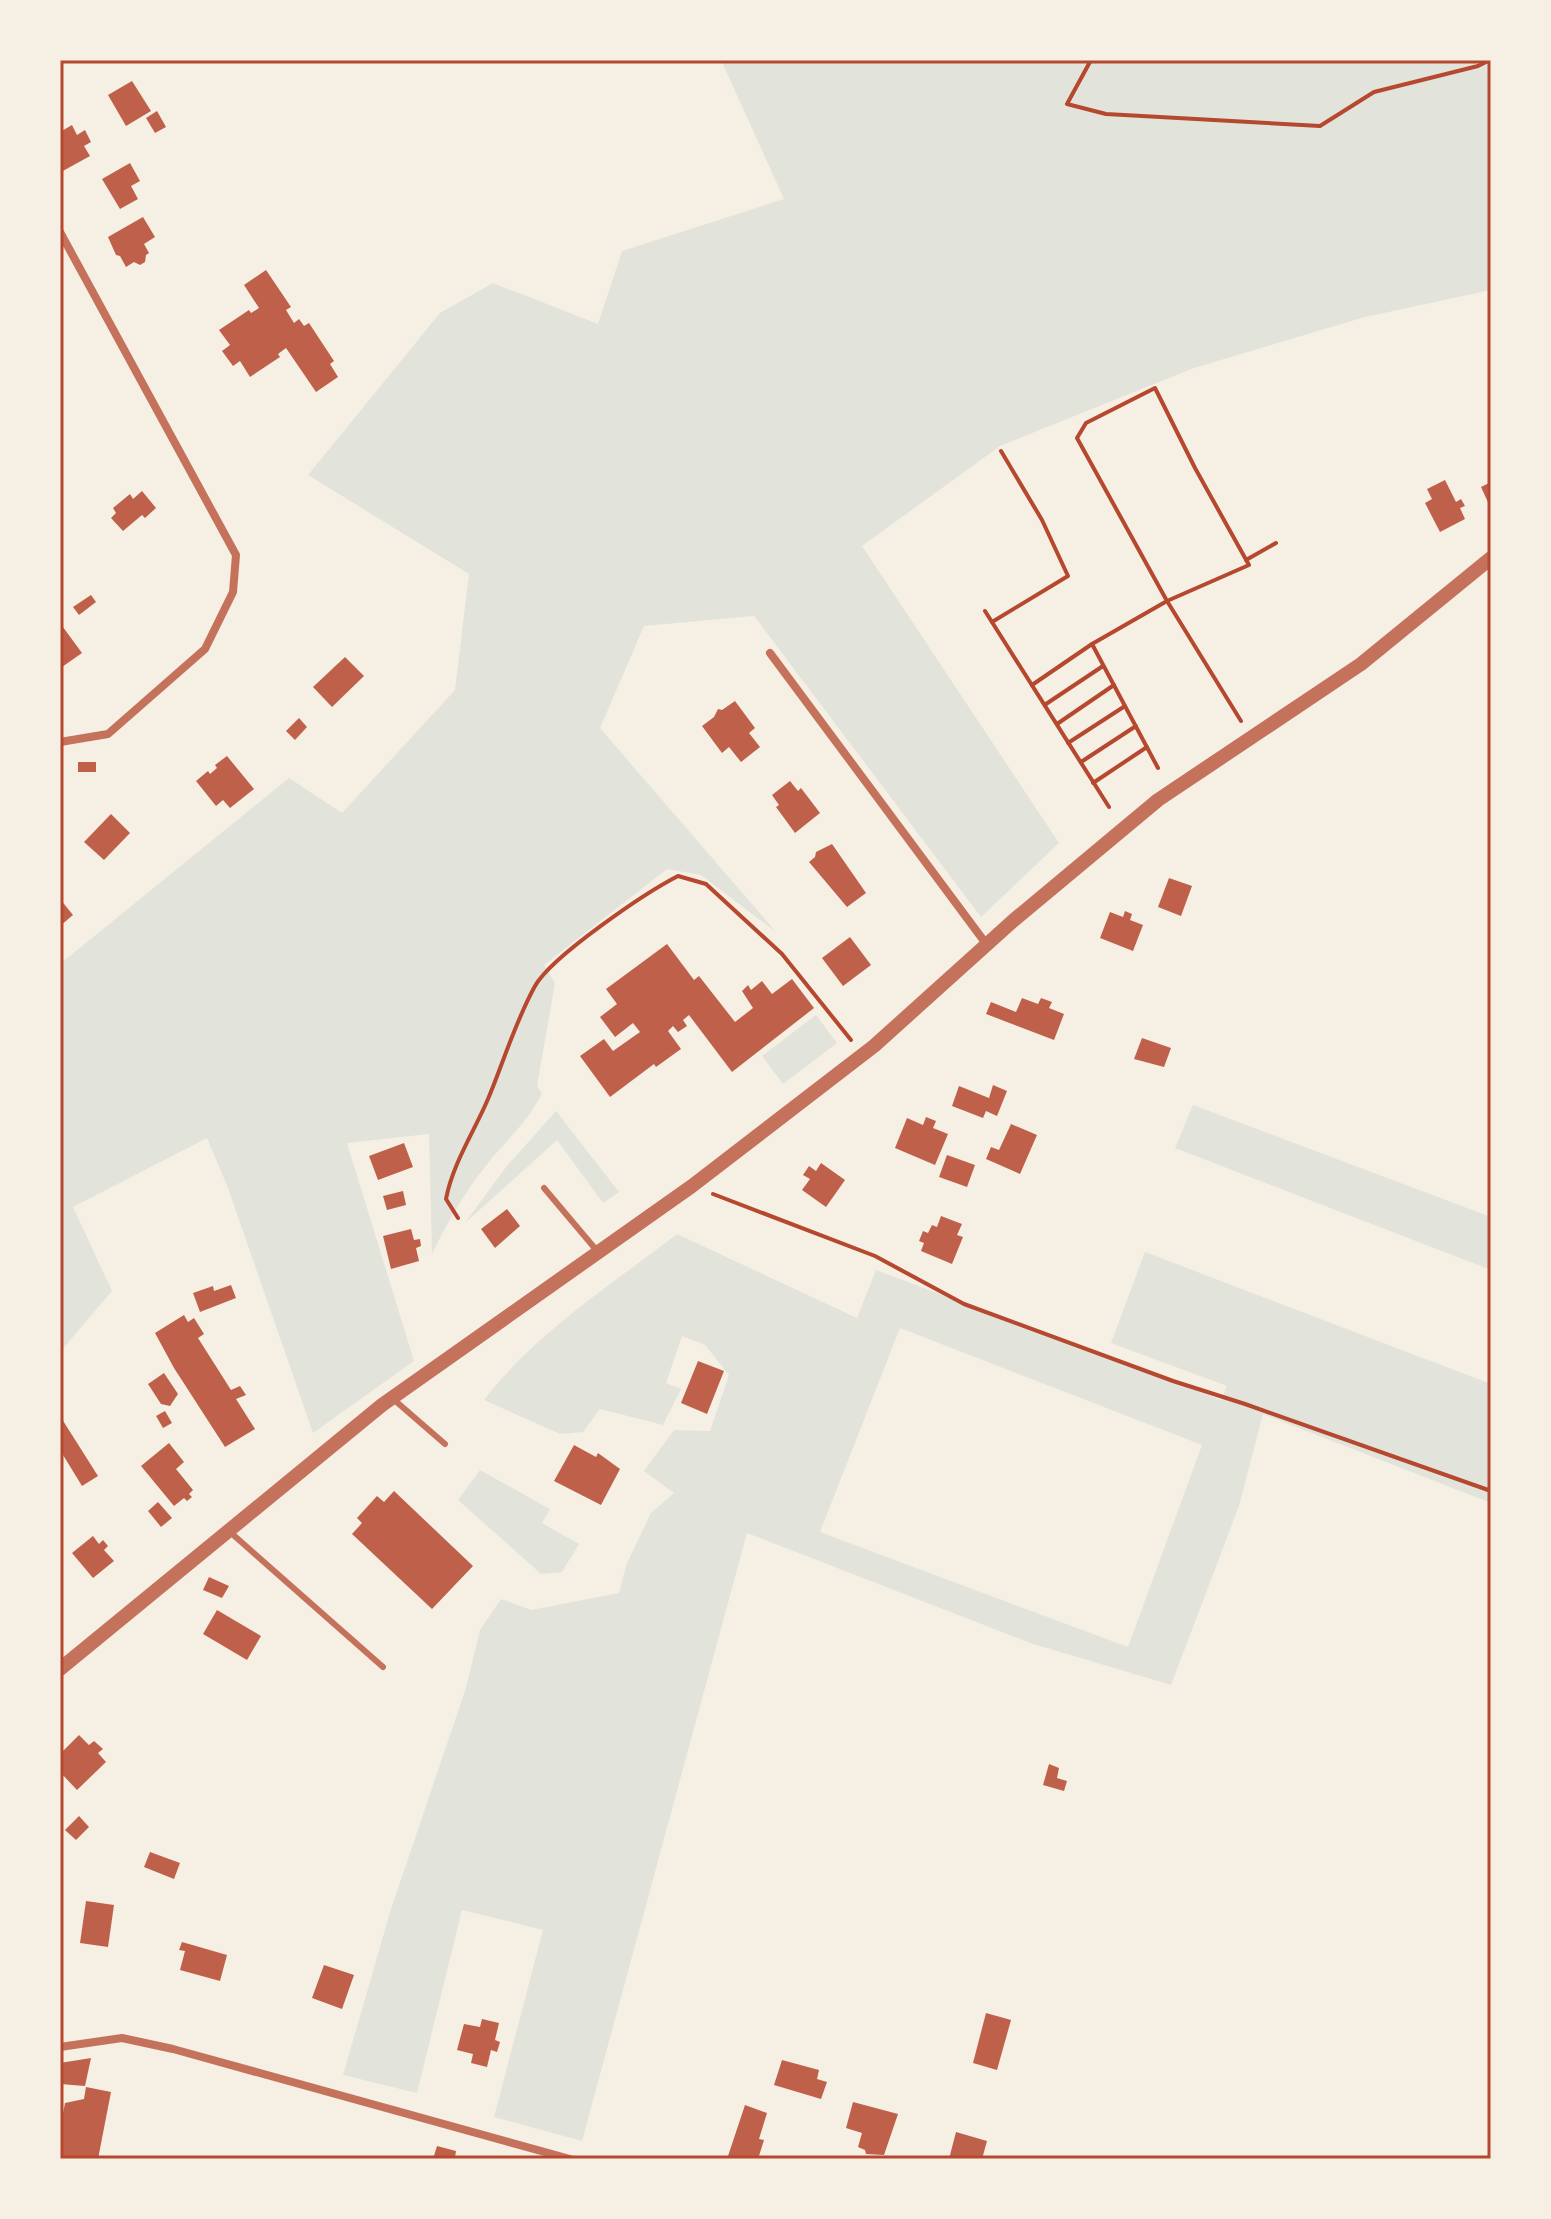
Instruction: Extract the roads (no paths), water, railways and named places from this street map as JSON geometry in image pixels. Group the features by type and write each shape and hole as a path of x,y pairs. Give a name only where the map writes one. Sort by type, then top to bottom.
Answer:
{"street":[{"path":"60,232 236,555 233,592 205,649 108,734 60,742"},
{"path":"60,1669 392,1398 692,1186 863,1054 1158,800 1361,664 1491,558"},
{"path":"770,653 987,945"},
{"path":"60,2047 122,2038 570,2159"},
{"path":"531,2159 534,2149"}],"lane":[{"path":"544,1188 598,1252"},
{"path":"392,1398 445,1444"},
{"path":"230,1532 383,1667"}]}
